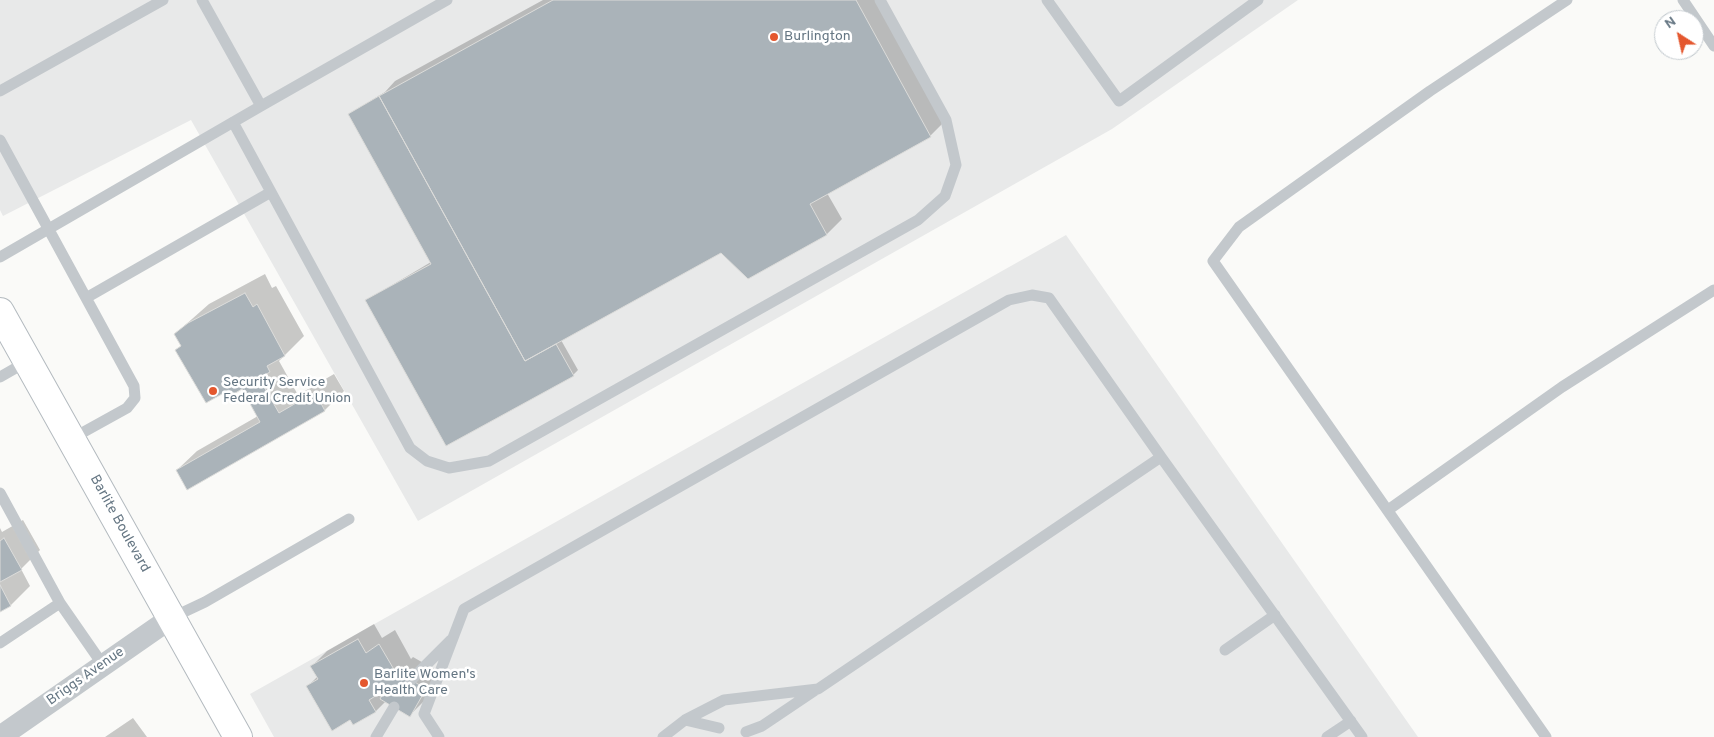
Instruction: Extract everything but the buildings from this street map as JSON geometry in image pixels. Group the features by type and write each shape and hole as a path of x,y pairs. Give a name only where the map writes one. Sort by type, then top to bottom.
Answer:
{"street":[{"name":"Barlite Boulevard","path":"0,312 238,737"},
{"name":"Briggs Avenue","path":"0,737 172,618"}],"lane":[{"path":"0,91 163,0"},
{"path":"202,0 261,106"},
{"path":"0,257 447,0"},
{"path":"233,122 410,448 427,461 449,468 489,461 918,220 945,196 956,165 946,120 880,0"},
{"path":"1047,0 1118,101 1258,0"},
{"path":"1546,737 1213,262 1239,226 1430,91 1567,0"},
{"path":"1683,0 1714,46"},
{"path":"0,140 47,230 134,386 135,398 127,408 72,439"},
{"path":"86,298 271,192"},
{"path":"1388,510 1562,387 1714,290"},
{"path":"439,737 424,714 464,610 1009,300 1032,295 1049,298 1362,737"},
{"path":"0,377 28,361"},
{"path":"746,732 762,726 818,689 1161,457"},
{"path":"0,493 60,603 103,665"},
{"path":"172,618 205,602 349,519"},
{"path":"0,643 60,603"},
{"path":"1225,650 1274,615"},
{"path":"412,680 454,637"},
{"path":"663,737 685,720 724,700 818,689"},
{"path":"376,737 394,707"},
{"path":"685,720 719,728"},
{"path":"1327,737 1350,721"}],"shaded area":[{"path":"0,0 1298,0 1112,129 418,521 191,120 3,216 0,210"},
{"path":"1066,235 1418,737 274,737 250,694"}],"place":[{"name":"Burlington","path":"774,37"},
{"name":"Security Service Federal Credit Union","path":"213,391"},
{"name":"Barlite Women's Health Care","path":"364,683"}]}
